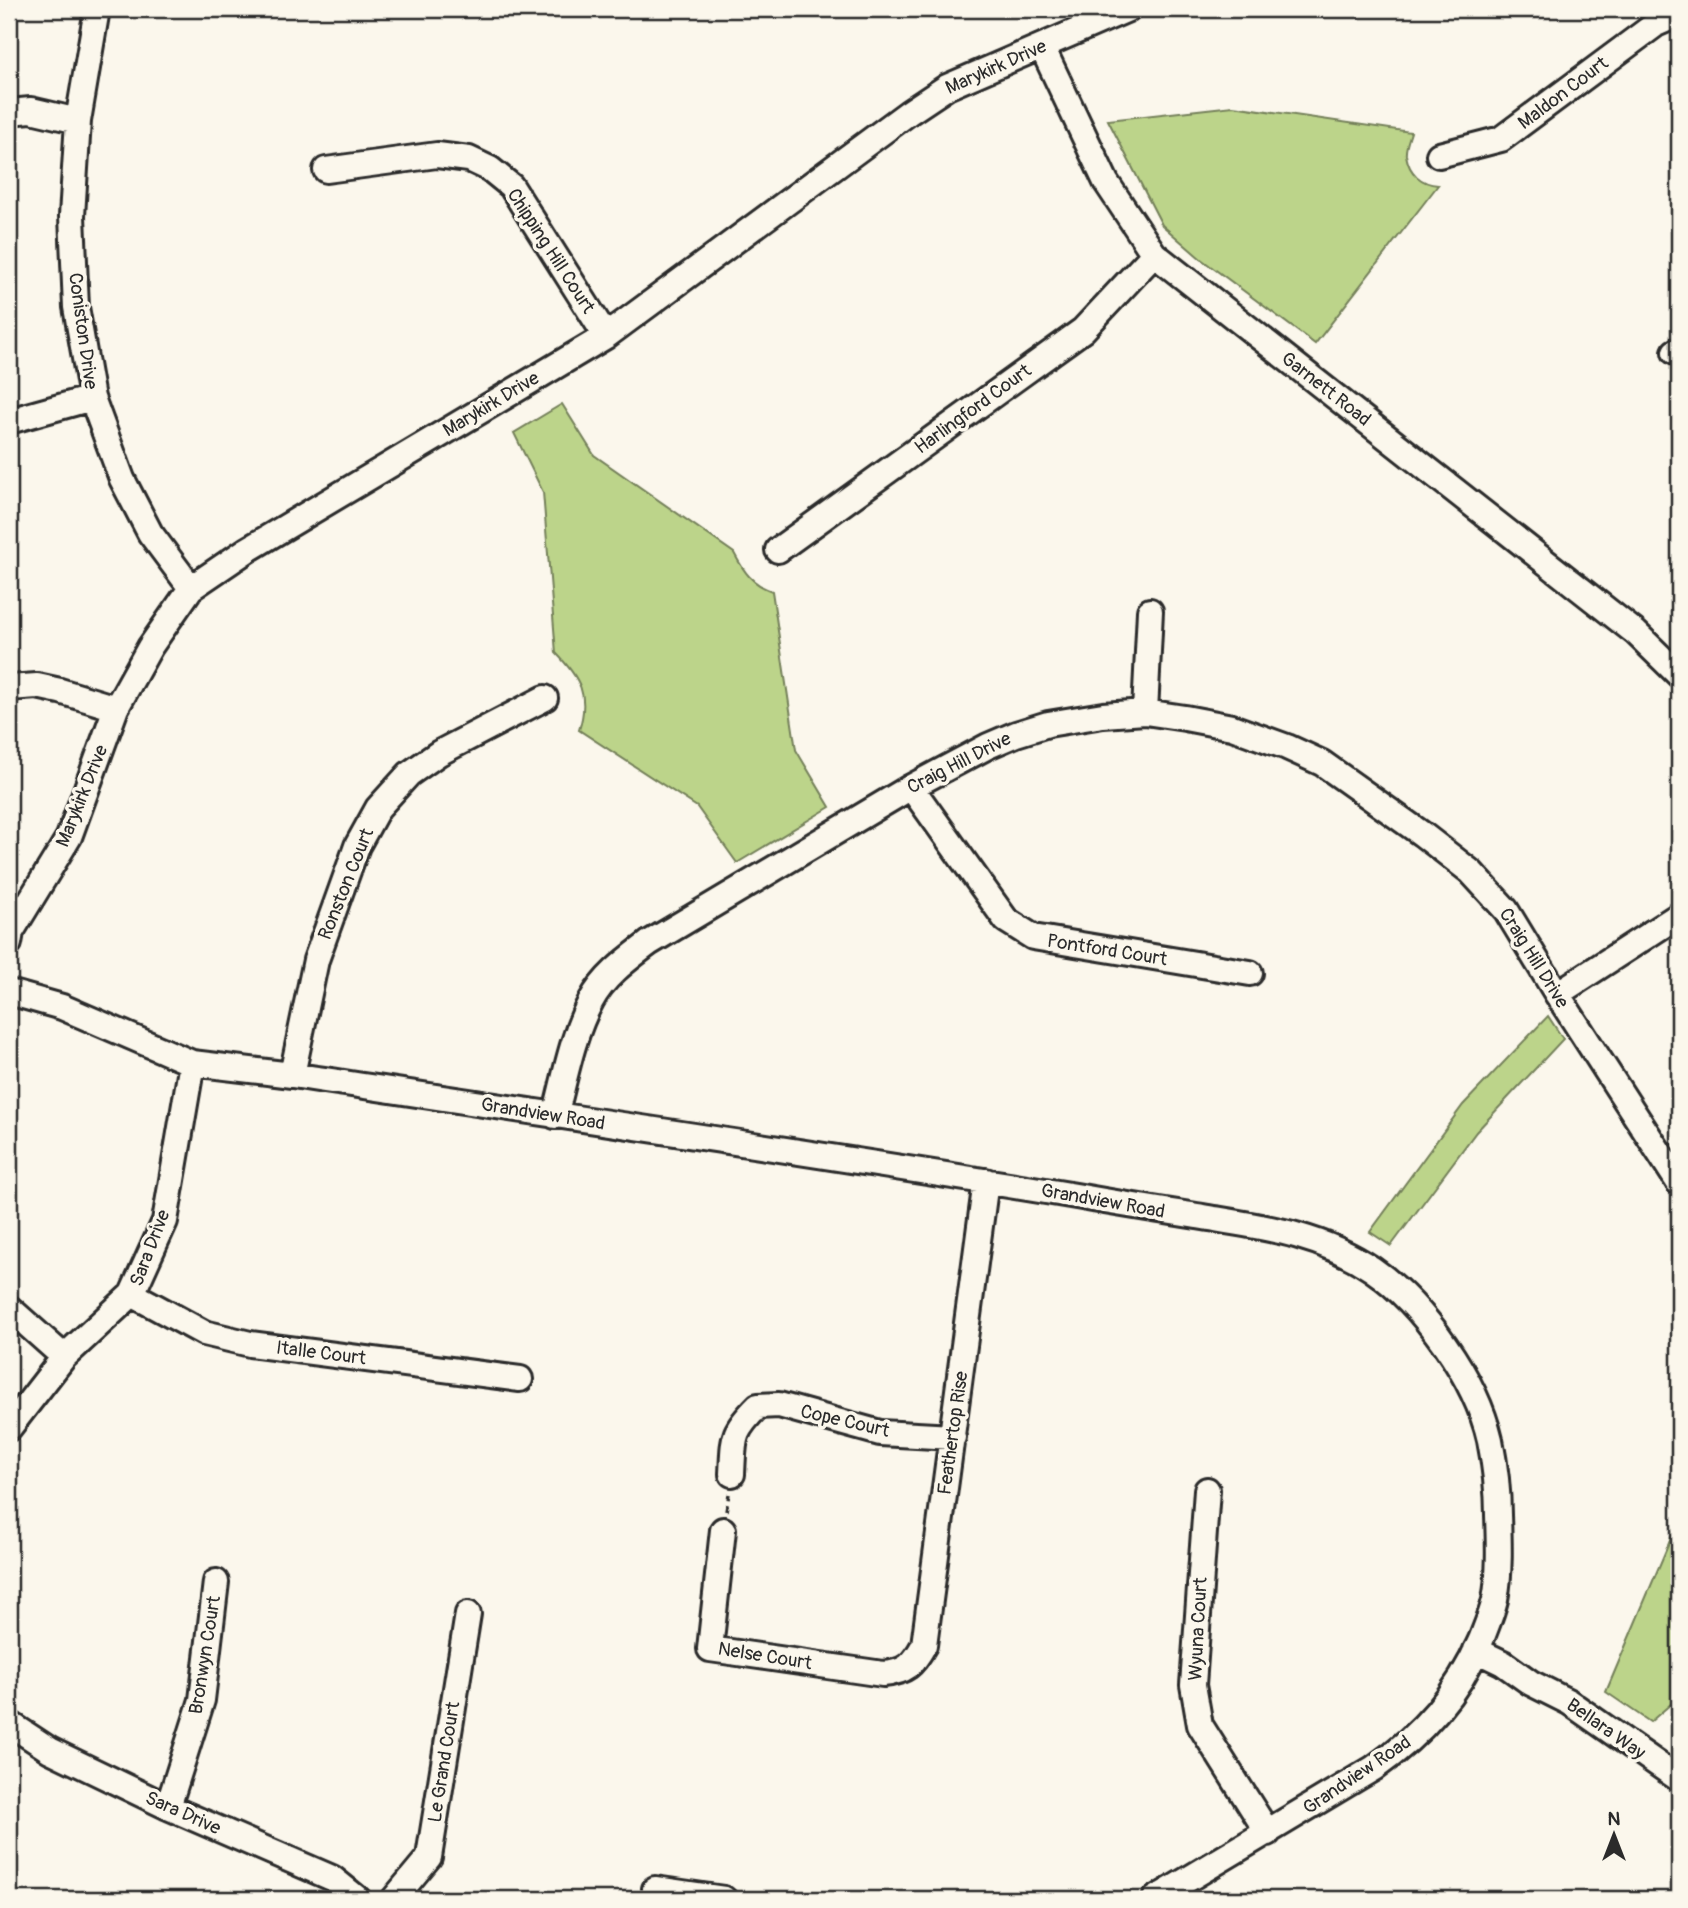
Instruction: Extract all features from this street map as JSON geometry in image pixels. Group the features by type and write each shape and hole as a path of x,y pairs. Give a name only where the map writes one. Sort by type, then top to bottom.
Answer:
{"street":[{"name":"Coniston Drive","path":"97,9 78,121 72,216 76,307 92,398 122,479 150,533 191,588"},
{"name":"Marykirk Drive","path":"9,943 11,932 69,837 116,708 150,647 191,588 247,550 606,337 947,88 1128,9"},
{"name":"Maldon Court","path":"1439,155 1501,139 1656,24 1679,14"},
{"name":"Garnett Road","path":"1042,47 1106,182 1154,254 1636,633 1679,675"},
{"path":"9,112 31,110 78,121"},
{"name":"Chipping Hill Court","path":"326,170 437,155 469,159 490,169 511,186 606,337"},
{"name":"Harlingford Court","path":"778,550 1083,330 1154,254"},
{"path":"9,421 92,398"},
{"path":"1145,712 1150,611"},
{"path":"9,688 37,686 116,708"},
{"name":"Ronston Court","path":"292,1075 316,960 357,846 378,808 409,774 439,753 545,698"},
{"name":"Craig Hill Drive","path":"555,1116 578,1030 592,999 617,968 649,943 911,787 988,746 1048,724 1103,715 1145,712 1232,727 1322,763 1471,872 1506,910 1679,1184"},
{"name":"Pontford Court","path":"911,787 1006,919 1033,937 1250,973"},
{"path":"1557,994 1679,915"},
{"name":"Grandview Road","path":"9,992 62,1007 192,1063 292,1075 986,1181 1279,1230 1329,1245 1373,1270 1409,1300 1437,1333 1457,1363 1489,1437 1497,1482 1498,1562 1494,1602 1473,1657 1445,1703 1419,1733 1374,1768 1155,1899"},
{"name":"Sara Drive","path":"9,1428 64,1357 132,1294 165,1221 192,1063"},
{"name":"Feathertop Rise","path":"897,1673 909,1667 924,1644 986,1181"},
{"name":"Italle Court","path":"132,1294 204,1333 250,1344 520,1379"},
{"path":"9,1308 64,1357"},
{"name":"Cope Court","path":"732,1474 734,1437 744,1420 758,1406 779,1405 880,1433 953,1437"},
{"name":"Wyuna Court","path":"1207,1490 1193,1685 1200,1725 1268,1833"},
{"name":"Nelse Court","path":"723,1530 710,1649 883,1674 897,1673"},
{"name":"Bronwyn Court","path":"168,1807 202,1700 216,1582"},
{"name":"Le Grand Court","path":"394,1899 429,1857 468,1614"},
{"name":"Bellara Way","path":"1473,1657 1503,1663 1531,1683 1569,1702 1679,1779"},
{"name":"Sara Drive","path":"9,1723 50,1750 168,1807 332,1878 358,1899"},
{"path":"655,1889 724,1899"}],"path":[{"path":"723,1530 732,1474"}],"green space":[{"path":"1233,106 1411,132 1406,152 1410,167 1421,180 1438,185 1315,344 1201,259 1162,225 1108,120"},
{"path":"562,404 594,455 734,553 749,576 772,591 796,750 830,807 737,863 697,807 579,730 583,707 581,688 556,653 543,492 514,433"},
{"path":"1548,1016 1563,1039 1476,1132 1391,1246 1370,1232 1463,1105"},
{"path":"1677,1524 1679,1697 1650,1722 1606,1692"}]}
